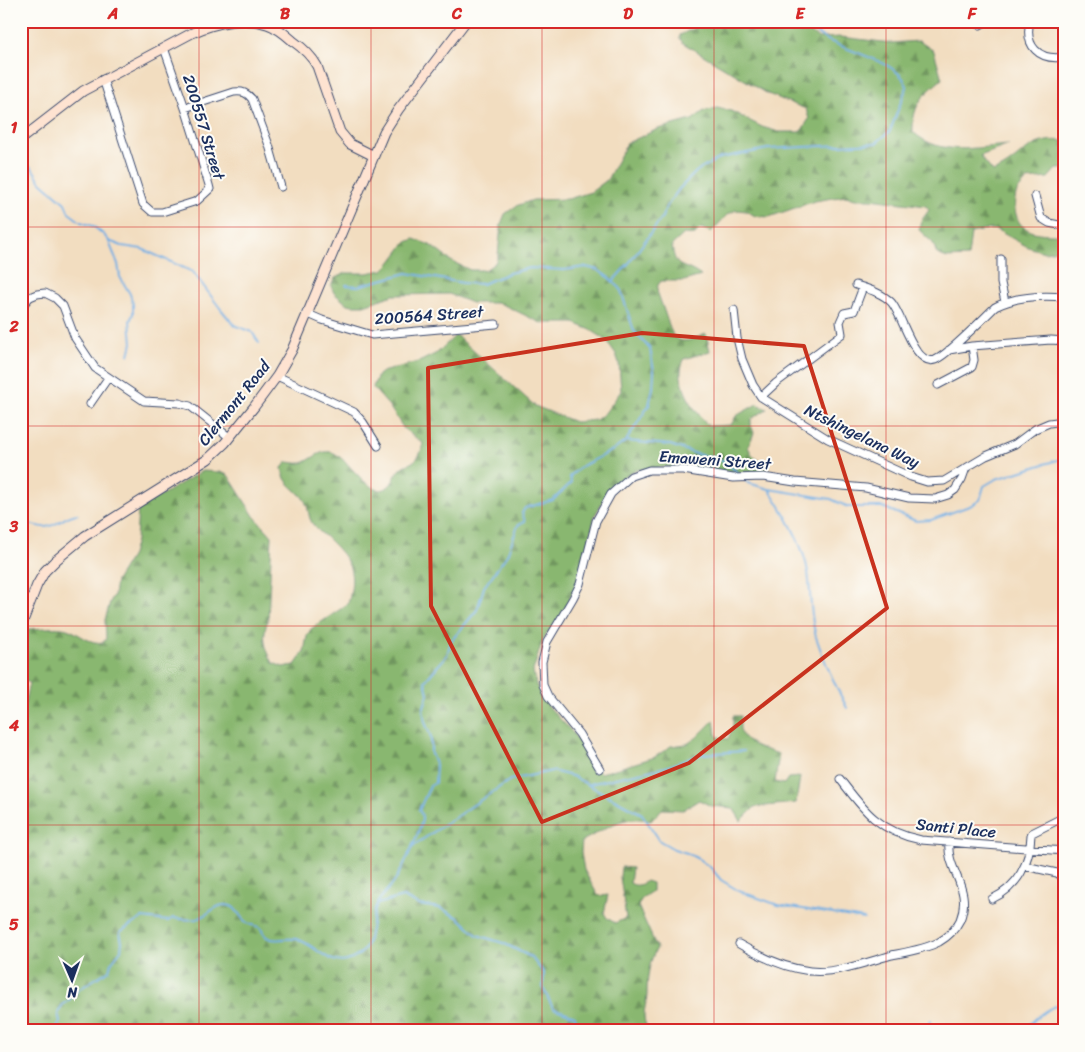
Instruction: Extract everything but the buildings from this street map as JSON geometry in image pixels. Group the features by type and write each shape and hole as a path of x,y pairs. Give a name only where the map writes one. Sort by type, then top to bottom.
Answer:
{"street":[{"name":"Clermont Road","path":"21,626 24,609 41,578 62,555 85,536 208,459 229,437 278,376 292,350 384,132 398,110 466,21"},
{"path":"974,21 980,24 988,21"},
{"path":"1030,21 1028,36 1034,49 1048,57 1064,57"},
{"path":"21,139 72,99 103,79 200,29 218,23 257,22 274,27 313,58 344,138 350,144 374,156"},
{"name":"200557 Street","path":"103,79 143,204 152,212 162,212 197,201 210,189 164,48"},
{"path":"185,108 234,92 248,94 259,118 281,188"},
{"path":"1035,196 1041,218 1049,223 1064,226"},
{"path":"1001,259 1001,282 1005,302"},
{"path":"761,397 776,383 842,334 840,319 844,312 854,311 859,286 872,290 892,303 917,351 926,359 935,360 949,350 996,307 1005,302 1052,296 1064,297"},
{"path":"21,307 30,298 38,294 45,294 56,298 63,306 75,338 87,359 95,368 144,401 179,403 190,406 229,437"},
{"name":"Ntshingelana Way","path":"734,310 737,338 742,359 753,385 761,397 828,439 912,477 927,482 944,481 986,456 1015,444 1036,429 1049,423 1064,421"},
{"name":"200564 Street","path":"306,313 322,320 372,334 496,324"},
{"path":"949,350 972,346 1051,340 1064,341"},
{"path":"938,385 972,367 974,360 972,346"},
{"path":"278,376 354,412 363,422 378,446"},
{"path":"90,404 108,378"},
{"name":"Emaweni Street","path":"600,769 579,734 548,696 543,685 542,662 547,642 580,584 596,521 616,488 631,476 642,471 668,469 738,478 778,478 796,482 866,488 909,498 935,499 948,495 954,490 962,479 966,468"},
{"name":"Santi Place","path":"840,779 862,809 875,820 909,838 1064,851"},
{"path":"992,899 1007,890 1018,878 1025,866 1031,848 1032,833 1064,817"},
{"path":"739,944 765,959 802,970 817,971 854,965 940,941 958,924 964,903 961,885 949,852 949,842"},
{"path":"1025,866 1057,873 1064,878"}],"highlighted area":[{"path":"642,333 804,346 887,608 689,763 542,822 431,606 428,368"}],"green space":[{"path":"704,21 797,21 802,28 819,38 841,37 891,43 919,41 934,51 942,79 920,101 914,115 913,132 924,140 935,145 959,149 1009,145 980,156 993,172 1041,142 1052,140 1064,141 1064,169 1056,169 1048,178 1027,180 1015,196 1015,206 1019,222 1029,230 1044,234 1064,234 1064,249 1044,252 1028,247 997,230 991,229 971,233 968,257 947,258 937,254 933,243 919,230 921,221 929,210 926,206 871,199 855,199 846,196 815,201 769,217 755,216 747,211 736,210 727,215 711,232 701,228 694,235 684,234 672,245 673,254 678,263 701,276 684,281 661,281 658,285 657,291 673,336 685,341 706,334 710,351 684,359 681,378 686,393 694,408 709,426 731,425 736,416 757,404 767,409 751,419 754,433 748,447 751,453 769,471 740,473 665,467 635,470 617,481 595,515 585,560 574,590 561,615 543,639 533,671 536,685 549,707 573,733 600,773 655,757 671,746 687,744 714,720 718,737 728,739 733,726 733,716 741,716 740,730 743,737 752,744 779,754 775,782 784,784 788,778 800,777 796,803 755,807 741,821 733,808 711,806 699,800 683,810 662,809 651,821 632,819 623,821 607,827 582,841 581,853 584,870 597,894 602,896 608,895 604,913 607,918 615,923 626,918 620,877 621,867 632,868 630,883 638,885 646,881 652,883 652,891 642,898 638,906 657,948 649,970 644,1013 646,1026 651,1031 21,1031 21,720 29,683 21,678 21,647 27,629 63,628 94,642 104,642 106,638 105,620 114,595 116,581 132,555 136,540 138,509 202,471 219,472 228,475 254,516 272,536 268,619 265,641 273,663 283,667 295,665 304,652 307,636 311,629 348,604 352,582 346,559 316,529 310,518 305,501 285,479 282,468 287,462 302,463 319,454 331,452 337,455 367,484 375,489 382,490 389,486 400,469 417,458 423,443 404,429 389,406 374,389 373,387 378,375 382,372 421,361 437,353 456,335 535,406 575,422 596,420 605,413 621,391 619,363 616,354 606,340 591,330 574,323 541,323 498,303 472,303 449,294 393,295 364,305 347,304 334,293 331,286 335,278 346,273 367,273 383,270 405,243 414,239 430,245 451,261 470,270 485,270 495,263 498,256 501,224 505,214 516,206 533,200 568,199 591,192 607,180 627,143 658,129 692,120 704,111 717,108 731,111 762,127 779,132 799,132 802,130 809,119 806,109 768,94 683,43 680,35 699,26"}],"waterway":[{"path":"613,281 629,263 661,219 667,206 679,189 697,171 720,158 768,149 876,143 890,131 907,86 903,78 879,61 824,38 813,30 806,21"},
{"path":"21,162 32,168 41,182 65,203 69,213 81,222 93,226 109,241 122,246 142,249 193,272 234,325 252,332 259,343"},
{"path":"109,242 118,264 120,277 130,294 133,304 133,314 130,321 132,343 129,355"},
{"path":"55,1031 60,1022 58,1013 63,1004 78,990 109,970 111,963 121,950 120,932 142,918 168,921 173,918 197,919 218,906 228,905 233,907 246,922 261,928 263,934 271,939 296,939 303,941 327,957 340,962 356,957 362,952 368,941 377,904 393,883 406,861 421,822 422,816 419,810 430,786 435,783 436,765 431,754 431,737 423,710 428,694 425,681 447,655 451,641 477,610 484,587 507,555 518,525 525,521 522,513 525,508 553,500 571,483 570,476 582,466 615,449 626,441 649,405 654,371 650,349 634,331 620,288 598,270 586,267 564,270 530,268 509,273 482,284 463,283 407,273 358,286 346,285"},
{"path":"626,441 670,445 716,458 726,462 740,475"},
{"path":"745,480 748,483 769,489 831,499 848,507 882,507 916,521 931,520 972,505 980,500 984,486 996,479 1064,458"},
{"path":"769,489 798,539 806,561 816,637 830,673 847,708"},
{"path":"21,522 45,527 78,514"},
{"path":"589,784 666,767 702,754 744,751"},
{"path":"413,846 510,780 552,771 572,776 642,814 660,841 700,860 711,868 721,880 739,891 778,905 864,919"},
{"path":"377,904 403,897 419,905 440,908 459,918 477,935 503,943 531,957 544,973 543,988 553,1008 575,1016 578,1031"},
{"path":"1023,1031 1046,1011 1064,1003"},
{"path":"925,1031 931,1020"}]}
